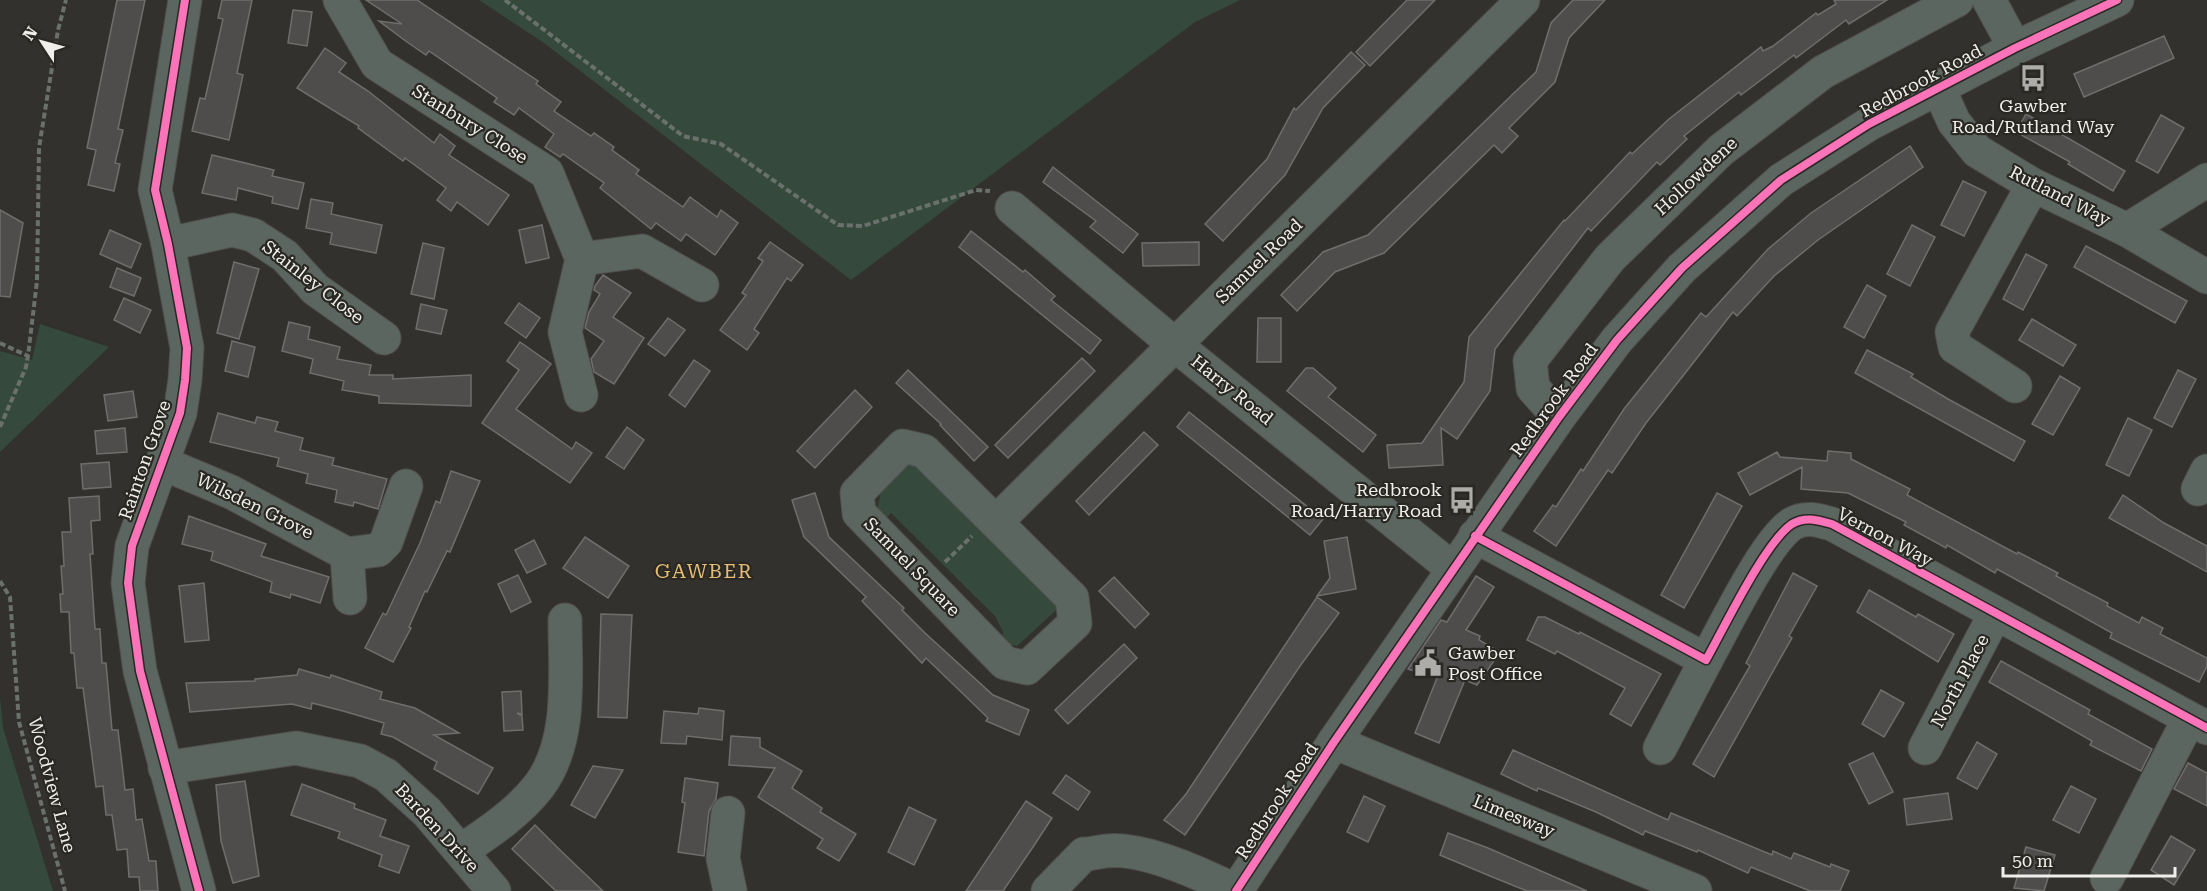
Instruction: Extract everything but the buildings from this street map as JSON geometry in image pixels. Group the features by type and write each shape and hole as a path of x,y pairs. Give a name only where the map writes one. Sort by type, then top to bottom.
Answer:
{"street":[{"name":"Rainton Grove","path":"186,0 155,190 168,244 187,348 180,413 132,546 128,583 140,671 199,891"},
{"name":"Stanbury Close","path":"340,0 377,64 547,173 582,259"},
{"name":"Samuel Road","path":"993,520 1523,0"},
{"name":"Hollowdene","path":"1559,417 1533,388 1530,361 1610,258 1721,150 1823,72 1956,0"},
{"path":"1989,0 2015,48"},
{"name":"Redbrook Road","path":"1236,891 1334,742 1559,417 1617,340 1682,268 1781,180 1869,124 2015,48 2117,0"},
{"name":"Rutland Way","path":"1939,89 1954,122 1977,151 2033,185 2127,230 2207,277"},
{"path":"2127,230 2207,180"},
{"path":"2015,386 1955,347 1952,332 2033,185"},
{"name":"Harry Road","path":"1012,208 1174,344 1453,569"},
{"name":"Stainley Close","path":"168,244 232,230 253,235 285,256 315,289 384,338"},
{"path":"581,395 565,332 582,259 642,251 702,285"},
{"name":"Samuel Square","path":"903,446 924,451 993,520 1072,598 1075,623 1027,668 1005,663 859,513 857,494 903,446"},
{"name":"Wilsden Grove","path":"162,463 362,552"},
{"path":"350,598 362,552 386,542 406,486"},
{"name":"Vernon Way","path":"1660,748 1706,660 1774,540 1793,523 1810,518 1832,524 2198,724"},
{"path":"1475,536 1706,660"},
{"name":"North Place","path":"1925,748 1995,614"},
{"path":"461,851 499,826 538,786 551,765 564,716 566,620"},
{"path":"2106,878 2198,724"},
{"name":"Limesway","path":"1334,742 1695,891"},
{"name":"Barden Drive","path":"165,768 296,748 360,761 386,775 427,812 494,891"},
{"path":"728,813 723,858 730,891"},
{"path":"1039,890 1084,854 1096,854 1107,850 1163,860 1196,871 1236,891"}],"path":[{"path":"0,427 26,367 28,356 37,281 39,148 58,30 66,0"},
{"path":"505,0 683,136 721,144 838,225 863,226 976,190 998,192 1012,208"},
{"path":"0,343 28,356"},
{"path":"925,581 993,520"}],"green space":[{"path":"479,0 1240,0 1195,22 851,280 544,43"},
{"path":"40,324 109,347 0,452 0,351 32,360"},
{"path":"912,460 1064,603 1017,646 1003,643 1003,632 995,616 891,513 882,522 876,513 881,493"},
{"path":"0,697 3,728 53,891 0,891"}],"cycle path":[{"path":"185,0 155,190 168,244 187,348 185,380 180,413 132,546 128,583 140,671 199,891"},
{"path":"1236,891 1334,742 1559,417 1617,340 1682,268 1781,180 1869,124 2015,48 2117,0"},
{"path":"1475,536 1706,660 1758,567 1781,534 1792,524 1802,520 1832,524 2207,728"}],"place":[{"name":"Gawber Road/Rutland Way","path":"2033,78"},
{"name":"Redbrook Road/Harry Road","path":"1462,500"},
{"name":"Gawber Post Office","path":"1428,663"}],"district":[{"name":"GAWBER","path":"704,571"}]}
